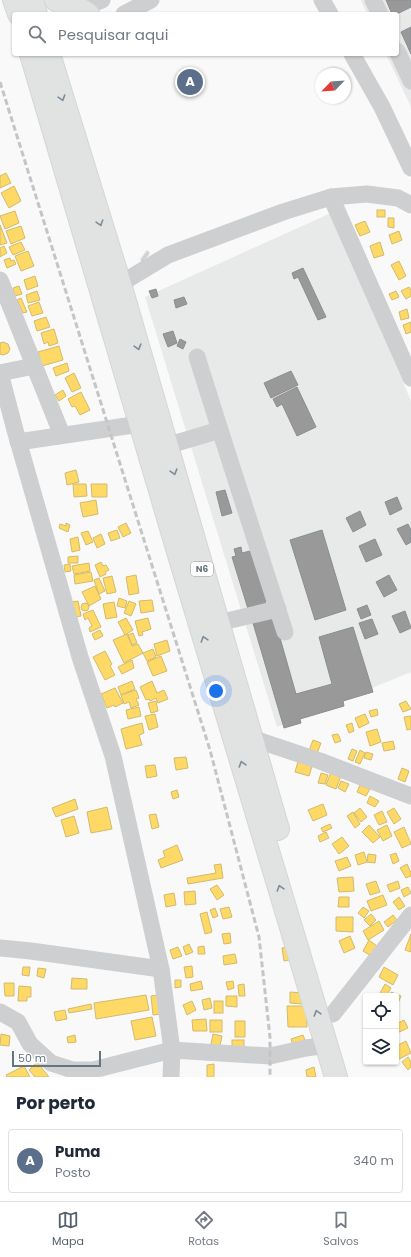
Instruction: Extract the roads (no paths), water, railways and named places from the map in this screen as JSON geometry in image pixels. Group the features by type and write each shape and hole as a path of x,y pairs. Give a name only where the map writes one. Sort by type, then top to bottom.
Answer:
{"highway":[{"path":"14,0 17,12"},
{"path":"32,0 35,12"},
{"path":"56,0 78,12"},
{"name":"N6","path":"45,58 120,284 251,738 352,1077"},
{"name":"N6","path":"45,58 140,424 336,1077"}],"street":[{"path":"78,12 102,0"},
{"path":"128,12 151,0"},
{"path":"322,0 329,12"},
{"path":"373,0 379,12"},
{"path":"399,55 411,81"},
{"path":"353,56 382,107 411,168"},
{"path":"120,284 168,255 283,212 331,197 367,194 398,198 411,205"},
{"path":"331,197 411,378"},
{"path":"0,280 62,435"},
{"path":"197,357 285,632"},
{"path":"34,366 0,373 18,442 80,657 113,756 161,969 172,1050 171,1077"},
{"path":"18,442 140,424"},
{"path":"166,446 220,430"},
{"path":"218,624 278,609"},
{"path":"251,738 320,761 411,796"},
{"path":"333,1014 411,915"},
{"path":"0,948 161,969"},
{"path":"0,1012 18,1022 30,1044 51,1063 73,1070 93,1070 172,1050 270,1056 327,1045"}],"railway":[{"path":"0,82 210,750 259,937 270,1037 270,1077"}],"place":[{"name":"Puma","path":"190,82"}]}
